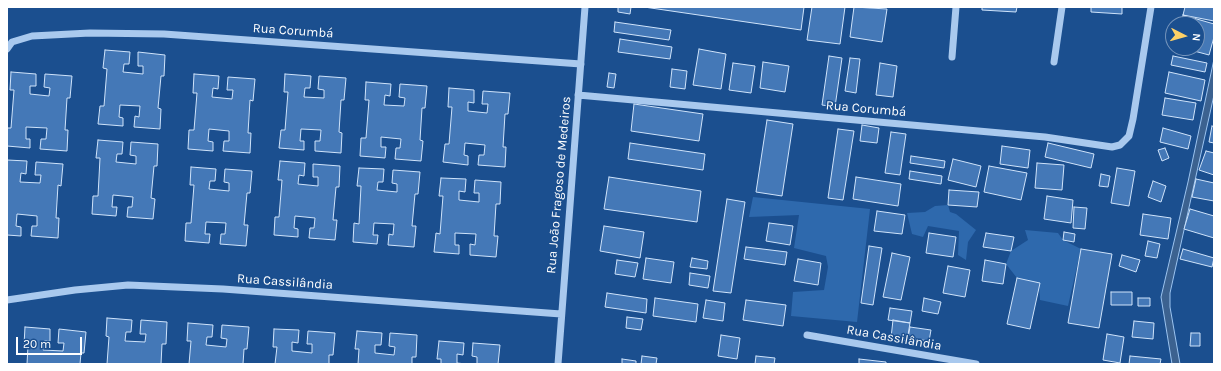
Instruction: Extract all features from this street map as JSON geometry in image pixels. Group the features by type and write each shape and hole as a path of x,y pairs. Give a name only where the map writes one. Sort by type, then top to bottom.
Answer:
{"street":[{"name":"Rua João Fragoso de Medeiros","path":"558,364 585,7"},
{"path":"952,57 956,7"},
{"path":"1054,62 1062,7"},
{"name":"Rua Corumbá","path":"578,95 1045,137 1112,147 1120,145 1128,136 1133,119 1151,7"},
{"name":"Rua Corumbá","path":"12,42 32,36 79,33 164,34 581,64"},
{"path":"7,36 12,42 7,49"},
{"name":"Rua Cassilândia","path":"7,300 75,290 128,285 223,289 561,314"},
{"name":"Rua Cassilândia","path":"807,335 976,364"}],"shaded area":[{"path":"1214,59 1214,95 1170,293 1170,307 1180,364 1172,364 1161,297 1188,182"},
{"path":"753,197 870,209 857,322 791,316 793,292 824,290 828,267 826,256 794,248 799,215 749,217"},
{"path":"948,205 950,212 956,214 976,230 968,242 966,260 958,255 959,231 928,226 923,237 912,234 907,213 925,212 935,206"},
{"path":"1025,230 1058,233 1063,240 1081,249 1068,306 1040,300 1039,283 1017,278 1006,264 1011,251 1028,240"}],"building":[{"path":"618,7 631,7 630,14 618,12"},
{"path":"644,7 804,7 801,30"},
{"path":"812,7 845,7 840,44 807,40"},
{"path":"854,7 887,9 882,42 850,37"},
{"path":"982,7 1017,7 1016,12 982,10"},
{"path":"1091,7 1122,7 1122,14 1091,12"},
{"path":"1185,7 1214,7 1214,21 1205,19 1205,16 1183,15"},
{"path":"1205,21 1214,24 1214,37 1209,55 1205,54"},
{"path":"615,22 671,30 669,40 614,32"},
{"path":"620,39 672,47 670,59 618,52"},
{"path":"699,49 726,54 721,89 693,85"},
{"path":"105,50 130,52 129,64 124,64 123,72 143,74 143,66 138,66 138,52 165,55 164,76 161,76 158,108 161,109 160,129 134,127 135,116 139,117 140,106 120,105 119,117 123,118 123,126 98,124 100,106 104,106 107,69 103,68"},
{"path":"829,56 842,58 835,107 822,105"},
{"path":"1173,56 1207,63 1205,72 1171,65"},
{"path":"850,58 860,59 856,93 845,91"},
{"path":"763,62 789,66 785,92 760,88"},
{"path":"733,63 755,66 751,93 729,90"},
{"path":"880,63 897,66 893,97 876,95"},
{"path":"672,69 687,71 685,89 670,87"},
{"path":"11,72 36,74 36,86 30,86 30,94 49,96 50,88 44,87 45,74 72,76 70,98 67,98 65,130 68,130 67,151 40,149 41,139 46,139 47,128 26,127 26,139 30,139 30,148 7,146 7,128 11,128 14,90 10,90"},
{"path":"1169,72 1205,80 1201,101 1165,93"},
{"path":"609,73 616,74 614,88 607,87"},
{"path":"194,74 219,76 218,89 213,88 212,97 232,99 233,90 227,90 228,77 255,79 253,101 250,100 248,133 251,133 250,153 223,151 224,141 229,141 229,131 209,129 208,141 213,142 213,151 188,149 189,130 194,130 197,93 193,93"},
{"path":"285,74 311,76 310,88 305,88 304,97 324,98 324,90 318,89 319,76 346,78 344,100 341,100 339,132 342,133 341,153 315,151 315,141 320,141 321,130 301,129 300,141 304,141 304,150 279,148 281,130 285,130 288,92 284,92"},
{"path":"366,82 391,84 390,96 385,95 384,105 404,106 405,98 399,97 400,84 427,86 425,108 422,108 420,140 423,141 421,161 395,159 396,148 400,148 401,139 381,137 381,147 386,147 385,158 360,156 361,138 366,138 369,100 365,100"},
{"path":"449,88 474,90 474,103 468,102 468,111 487,113 488,104 482,104 483,91 510,93 508,114 505,114 503,147 506,147 505,167 478,165 479,155 484,155 485,145 465,143 464,155 468,156 468,165 443,162 445,144 449,144 452,107 448,107"},
{"path":"1165,98 1196,103 1193,120 1162,115"},
{"path":"634,104 703,114 699,141 631,131"},
{"path":"767,120 793,124 782,196 756,192"},
{"path":"862,125 879,128 877,143 860,141"},
{"path":"1212,126 1214,127 1214,143 1209,142"},
{"path":"1163,128 1191,136 1188,149 1160,142"},
{"path":"838,129 854,131 843,200 828,198"},
{"path":"891,132 906,134 900,175 885,173"},
{"path":"98,140 123,142 122,154 117,154 116,162 136,164 136,156 130,155 131,142 158,144 157,166 154,166 151,198 155,199 153,219 127,217 128,207 132,207 133,197 113,195 112,207 117,207 116,216 92,214 93,196 98,196 100,158 96,158"},
{"path":"630,143 705,154 703,170 628,159"},
{"path":"1048,143 1094,154 1091,168 1045,157"},
{"path":"1002,146 1030,150 1028,168 1000,164"},
{"path":"1165,148 1169,158 1162,161 1158,150"},
{"path":"1206,151 1214,153 1214,175 1199,170"},
{"path":"911,156 945,161 944,168 910,163"},
{"path":"953,159 981,166 976,187 948,180"},
{"path":"7,160 27,161 26,174 21,173 20,182 40,183 41,175 35,175 36,162 63,164 61,186 58,185 56,218 59,218 58,238 31,236 32,226 37,226 37,216 17,214 16,226 21,227 21,236 7,235"},
{"path":"280,161 305,163 304,176 299,175 298,184 318,186 318,177 313,177 313,164 340,166 339,187 336,187 333,220 337,220 335,240 309,238 310,228 314,228 315,218 295,216 294,228 298,229 298,237 274,235 275,217 279,217 282,180 278,180"},
{"path":"1037,163 1064,165 1062,190 1035,188"},
{"path":"989,166 1027,173 1021,200 984,192"},
{"path":"191,167 216,169 215,181 210,181 209,189 229,191 229,183 224,182 225,169 252,171 250,193 247,193 244,225 248,225 246,246 220,244 221,234 225,234 226,223 206,222 205,234 210,234 209,243 185,241 186,223 191,223 194,185 190,185"},
{"path":"359,168 384,169 383,182 378,182 377,190 397,192 397,184 392,183 393,170 420,172 418,194 415,194 412,226 416,226 414,247 388,245 389,234 393,235 394,224 374,223 373,235 378,235 377,244 353,242 354,223 359,224 361,186 357,186"},
{"path":"1117,168 1135,171 1129,206 1111,203"},
{"path":"910,171 942,176 941,184 909,179"},
{"path":"1101,174 1110,176 1108,187 1099,186"},
{"path":"609,177 701,191 697,222 604,209"},
{"path":"856,177 901,184 898,206 853,199"},
{"path":"441,178 466,179 465,192 459,191 459,200 479,202 479,193 474,193 475,180 501,182 500,204 496,204 494,236 498,236 496,257 470,255 470,244 475,245 476,234 455,233 455,245 459,245 459,254 434,252 436,233 440,234 443,196 439,196"},
{"path":"1196,179 1214,183 1214,201 1192,197"},
{"path":"1153,181 1166,186 1161,202 1148,197"},
{"path":"949,190 979,192 977,207 948,205"},
{"path":"1047,196 1073,200 1071,223 1044,219"},
{"path":"727,199 745,202 731,293 713,291"},
{"path":"1074,207 1087,208 1085,229 1073,228"},
{"path":"1190,209 1214,216 1214,238 1184,229"},
{"path":"877,211 905,215 902,234 874,231"},
{"path":"1143,214 1171,218 1168,239 1140,235"},
{"path":"769,223 793,226 790,245 766,241"},
{"path":"604,226 644,232 640,258 600,251"},
{"path":"1064,232 1075,234 1074,242 1063,240"},
{"path":"929,233 956,237 953,257 926,253"},
{"path":"986,233 1014,237 1011,251 983,247"},
{"path":"1148,241 1160,244 1157,258 1145,256"},
{"path":"869,246 882,248 873,305 861,303"},
{"path":"746,247 787,252 785,265 744,259"},
{"path":"1081,249 1112,254 1099,328 1068,323"},
{"path":"1183,249 1214,258 1212,267 1180,259"},
{"path":"892,253 910,257 901,300 883,297"},
{"path":"1122,255 1140,260 1136,272 1119,266"},
{"path":"646,258 674,262 671,283 643,279"},
{"path":"692,258 708,261 707,269 690,267"},
{"path":"798,259 821,263 818,285 794,281"},
{"path":"617,260 638,263 635,277 615,274"},
{"path":"985,260 1006,264 1003,284 982,281"},
{"path":"948,266 970,270 965,297 943,293"},
{"path":"690,273 710,276 708,288 689,285"},
{"path":"1017,278 1040,283 1030,329 1007,324"},
{"path":"1111,292 1132,292 1132,305 1111,305"},
{"path":"607,293 647,299 646,313 605,307"},
{"path":"655,298 698,304 696,322 653,316"},
{"path":"924,298 941,302 938,314 922,311"},
{"path":"1138,298 1150,298 1150,306 1138,306"},
{"path":"706,300 725,303 723,321 703,318"},
{"path":"746,300 786,305 783,326 743,320"},
{"path":"890,308 912,311 910,323 888,320"},
{"path":"627,317 643,319 641,330 626,328"},
{"path":"107,318 132,320 131,332 126,332 125,341 145,342 146,334 140,334 141,320 167,322 166,344 162,344 161,364 107,364 109,337 106,336"},
{"path":"893,320 910,323 907,341 891,338"},
{"path":"1134,321 1154,323 1153,339 1132,337"},
{"path":"188,323 213,325 212,337 207,337 206,345 226,347 227,339 221,338 222,325 249,327 247,349 244,349 243,364 189,364 191,341 187,341"},
{"path":"25,327 50,329 50,341 44,341 43,350 63,351 64,343 58,343 59,329 86,332 84,353 81,353 80,364 27,364 28,346 24,345"},
{"path":"910,327 931,330 929,341 908,338"},
{"path":"274,329 299,330 298,343 292,342 292,351 312,353 312,344 307,344 308,331 335,333 333,355 329,355 329,364 275,364 277,347 273,347"},
{"path":"357,331 382,333 381,345 375,345 375,353 394,355 395,347 389,346 390,333 417,335 416,357 412,357 412,364 358,364 359,349 355,349"},
{"path":"1191,333 1200,333 1200,346 1190,346"},
{"path":"1107,334 1124,337 1120,363 1103,360"},
{"path":"721,335 740,338 737,359 718,356"},
{"path":"439,341 464,343 463,355 457,354 457,363 466,364 441,364 441,359 437,359"},
{"path":"473,343 500,345 498,364 477,364 477,357 472,356"},
{"path":"642,356 657,358 656,364 641,364"},
{"path":"756,356 775,358 774,364 755,364"},
{"path":"1130,356 1161,359 1160,364 1129,364"},
{"path":"622,359 636,361 636,364 622,364"},
{"path":"859,359 886,362 886,364 859,364"}]}
